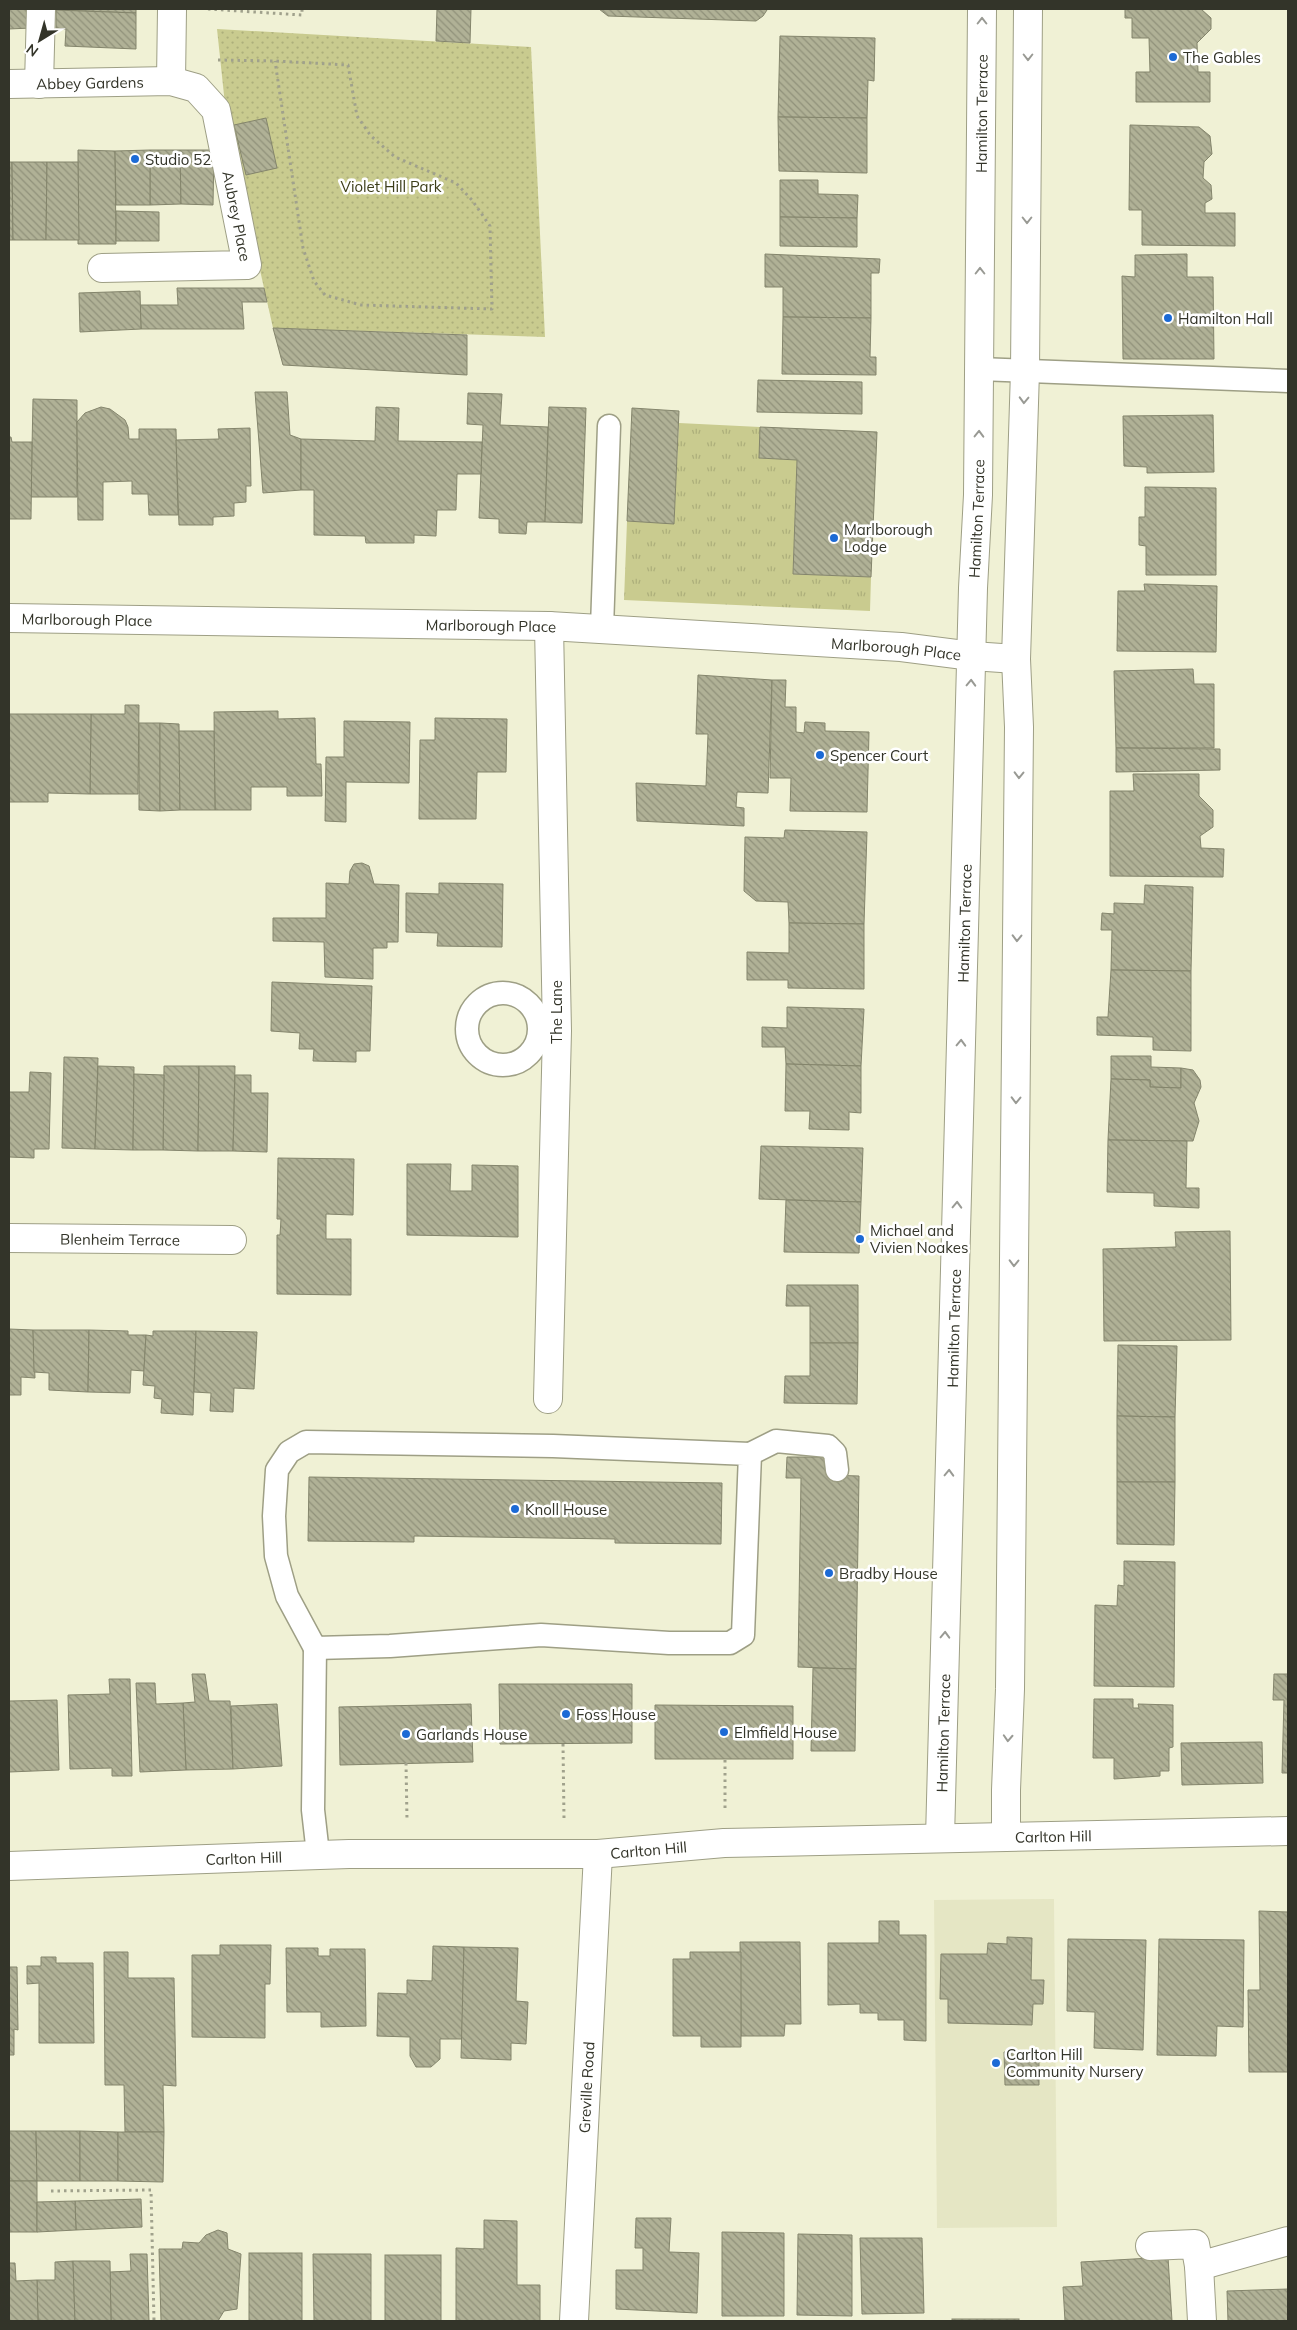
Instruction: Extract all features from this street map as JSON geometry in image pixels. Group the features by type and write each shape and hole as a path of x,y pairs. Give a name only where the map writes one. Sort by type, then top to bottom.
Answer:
{"street":[{"path":"39,84 41,9"},
{"path":"170,70 172,9"},
{"name":"Hamilton Terrace","path":"940,1838 978,495 982,9"},
{"path":"1006,1836 1011,1660 1019,756 1016,659 1025,371 1028,9"},
{"name":"Abbey Gardens","path":"9,84 39,84 170,70"},
{"name":"Aubrey Place","path":"102,268 247,265 216,110 196,88 170,70"},
{"name":"Marlborough Place","path":"9,618 602,628 901,647 972,656 1016,659"},
{"name":"The Lane","path":"548,1399 549,626"},
{"name":"Blenheim Terrace","path":"9,1238 232,1240"},
{"name":"Carlton Hill","path":"9,1866 318,1854 598,1854 724,1843 1288,1831"},
{"name":"Greville Road","path":"574,2321 598,1854"},
{"path":"1199,2266 1288,2241"},
{"path":"1150,2246 1195,2244 1199,2266 1202,2321"}],"lane":[{"path":"979,369 1288,382"},
{"path":"602,628 609,426"},
{"path":"318,1854 313,1810 315,1648 288,1596 276,1556 274,1516 278,1470 288,1452 306,1442 553,1446 750,1454 776,1440 828,1446 835,1453 837,1470"},
{"path":"315,1648 390,1646 540,1635 669,1643 730,1643 743,1635 750,1454"}],"path":[{"path":"208,9 302,15 302,9"},
{"path":"170,70 275,61 348,66 357,116 371,136 395,157 456,182 472,200 490,226 492,309 361,305 325,295 314,281 303,248 275,61"},
{"path":"563,1744 563,1853"},
{"path":"724,1843 725,1759"},
{"path":"406,1763 408,1854"},
{"path":"51,2191 152,2190 154,2321"}],"shaded area":[{"name":"Carlton Hill Community Nursery","path":"1054,1899 1057,2227 937,2228 934,1900"}],"green space":[{"name":"Violet Hill Park","path":"217,29 531,47 545,337 273,328 227,123"},
{"path":"679,423 760,427 760,458 797,460 793,574 871,577 870,611 624,600 627,521 674,523"}],"building":[{"path":"9,9 30,9 31,28 9,29"},
{"path":"136,9 136,13 56,10"},
{"path":"437,9 471,9 470,43 436,41"},
{"path":"599,9 767,10 756,21 608,16"},
{"name":"The Gables","path":"1125,9 1201,9 1211,18 1211,29 1197,43 1198,72 1210,72 1210,102 1136,102 1136,72 1150,72 1149,38 1132,38 1132,18 1125,18"},
{"path":"56,10 136,13 136,49 65,46 66,29 56,28"},
{"path":"780,36 875,38 874,81 868,80 867,118 778,117"},
{"path":"778,117 867,118 867,173 779,171"},
{"path":"266,118 277,168 246,175 234,125"},
{"path":"1130,125 1199,127 1210,136 1212,154 1204,162 1203,178 1211,185 1212,199 1205,203 1205,213 1235,213 1235,246 1142,245 1142,210 1129,210"},
{"path":"78,150 115,151 116,244 78,244"},
{"path":"150,150 180,150 181,204 150,205"},
{"path":"150,150 150,205 116,205 115,151"},
{"path":"180,150 214,150 213,205 181,204"},
{"path":"9,162 12,162 13,240 9,240"},
{"path":"12,162 47,162 46,240 13,240"},
{"path":"47,162 78,162 79,240 46,240"},
{"path":"780,180 818,180 818,194 858,195 857,218 780,217"},
{"path":"116,211 159,212 159,241 116,241"},
{"path":"780,217 857,218 857,247 780,246"},
{"path":"765,254 880,259 879,273 871,273 871,318 783,317 783,287 765,287"},
{"name":"Hamilton Hall","path":"1187,254 1187,277 1213,277 1214,359 1123,359 1122,276 1135,277 1135,255"},
{"path":"177,288 264,288 267,302 242,302 244,329 141,329 140,305 178,305"},
{"path":"140,291 141,329 80,332 79,293"},
{"path":"783,317 871,318 870,357 876,357 876,375 782,374"},
{"path":"273,328 467,335 467,375 283,365"},
{"path":"758,380 862,382 862,414 757,412"},
{"path":"255,392 287,392 290,435 301,439 301,490 263,493"},
{"path":"468,393 502,394 500,425 548,427 545,522 527,522 526,534 499,533 499,519 479,518 483,425 467,424"},
{"path":"33,399 77,400 77,497 31,497"},
{"path":"101,407 110,409 125,420 129,439 139,439 139,429 176,429 178,515 149,515 148,494 132,494 132,481 103,482 103,520 78,520 77,422 85,413"},
{"path":"376,407 399,408 398,441 482,442 481,474 457,474 456,510 437,510 436,536 414,535 414,543 366,543 365,536 314,535 314,490 301,490 301,439 375,441"},
{"path":"549,407 586,408 582,523 545,522"},
{"path":"632,408 679,411 674,524 627,521"},
{"path":"1213,415 1214,472 1147,473 1147,467 1124,466 1123,416"},
{"name":"Marlborough Lodge","path":"760,427 877,432 871,577 793,574 797,460 759,458"},
{"path":"250,428 251,486 246,486 246,502 234,503 234,516 213,517 213,525 179,525 176,440 219,439 218,429"},
{"path":"9,437 11,437 12,442 32,442 31,519 9,519"},
{"path":"1145,487 1216,488 1216,575 1146,575 1146,546 1139,545 1139,517 1145,517"},
{"path":"1144,584 1217,586 1216,652 1117,651 1118,591 1145,591"},
{"path":"1193,669 1194,684 1214,684 1214,748 1116,748 1114,671"},
{"path":"698,675 772,680 768,793 737,792 736,807 744,808 744,826 637,821 636,783 706,786 708,734 696,734"},
{"name":"Spencer Court","path":"772,680 786,680 785,707 796,707 796,732 804,733 805,722 825,723 825,731 869,732 867,812 790,811 791,778 770,778"},
{"path":"125,705 139,705 138,794 90,794 91,714 125,714"},
{"path":"278,711 278,719 315,718 316,764 321,764 322,796 287,796 287,787 251,787 251,810 215,810 214,712"},
{"path":"9,714 91,714 90,794 48,793 48,802 9,802"},
{"path":"435,718 507,719 506,772 477,772 476,819 419,819 420,740 435,740"},
{"path":"344,721 410,722 409,783 346,782 346,822 325,821 326,757 344,757"},
{"path":"139,723 160,723 160,811 139,810"},
{"path":"160,723 179,724 180,810 160,811"},
{"path":"179,731 214,731 215,810 180,810"},
{"path":"1116,748 1220,749 1220,770 1116,772"},
{"path":"1133,774 1199,774 1199,796 1213,810 1213,827 1200,836 1201,848 1224,849 1223,877 1110,876 1110,791 1134,791"},
{"path":"785,830 867,832 864,924 789,923 788,902 756,901 744,891 745,837 784,838"},
{"path":"362,863 369,866 374,884 399,885 398,942 387,942 387,948 373,948 373,979 325,977 324,942 273,941 273,918 326,918 326,883 349,884 350,871 354,864"},
{"path":"439,883 503,884 502,947 437,946 438,933 406,932 406,893 439,894"},
{"path":"1145,885 1193,887 1191,971 1111,970 1112,930 1101,930 1102,913 1114,914 1114,903 1144,904"},
{"path":"789,923 864,924 864,989 788,988 788,980 747,980 747,952 789,953"},
{"path":"1111,970 1191,971 1191,1051 1153,1050 1153,1037 1097,1035 1097,1017 1108,1017"},
{"path":"272,982 372,986 370,1051 356,1051 356,1062 313,1061 314,1049 299,1049 300,1033 271,1031"},
{"path":"787,1007 864,1009 861,1066 786,1064 785,1047 762,1047 762,1027 787,1028"},
{"path":"1111,1056 1151,1056 1151,1067 1181,1068 1181,1088 1150,1087 1150,1080 1111,1079"},
{"path":"64,1057 98,1058 95,1149 62,1148"},
{"path":"786,1064 861,1066 861,1113 849,1112 849,1130 809,1129 810,1111 785,1111"},
{"path":"98,1066 134,1067 133,1150 95,1149"},
{"path":"164,1066 199,1066 198,1151 163,1150"},
{"path":"199,1066 235,1066 233,1151 198,1151"},
{"path":"1181,1068 1193,1070 1200,1080 1201,1087 1194,1103 1199,1121 1193,1141 1108,1140 1111,1079 1150,1080 1150,1087 1181,1088"},
{"path":"30,1072 51,1073 49,1149 34,1149 34,1158 9,1157 9,1092 29,1092"},
{"path":"134,1074 164,1075 163,1150 133,1150"},
{"path":"235,1075 251,1075 251,1093 268,1093 267,1152 233,1151"},
{"path":"1108,1140 1187,1141 1186,1188 1199,1188 1199,1208 1154,1206 1154,1193 1107,1192"},
{"path":"761,1146 863,1148 861,1202 759,1199"},
{"path":"278,1158 354,1159 353,1215 326,1214 326,1239 351,1239 351,1295 277,1294 277,1235 280,1235 281,1219 277,1219"},
{"path":"407,1164 451,1164 450,1191 472,1191 472,1165 518,1166 518,1237 407,1235"},
{"path":"786,1200 861,1202 859,1253 784,1252"},
{"path":"1230,1231 1231,1340 1104,1341 1103,1249 1176,1247 1175,1232"},
{"path":"787,1285 858,1285 858,1343 810,1343 810,1306 786,1306"},
{"path":"9,1329 33,1330 35,1378 21,1377 21,1395 9,1395"},
{"path":"33,1330 89,1330 88,1392 49,1390 49,1373 34,1372"},
{"path":"89,1330 128,1331 128,1335 146,1335 144,1371 131,1370 130,1393 88,1392"},
{"path":"153,1331 196,1331 193,1415 161,1413 162,1399 154,1398 155,1386 143,1385 146,1335 153,1336"},
{"path":"196,1331 257,1332 254,1389 234,1388 233,1412 210,1411 211,1393 194,1392"},
{"path":"810,1343 858,1343 857,1404 784,1403 785,1376 810,1376"},
{"path":"1118,1345 1177,1346 1175,1417 1117,1416"},
{"path":"1117,1416 1175,1417 1175,1482 1117,1482"},
{"name":"Bradby House","path":"787,1457 827,1457 827,1475 859,1476 856,1669 798,1667 801,1478 786,1478"},
{"name":"Knoll House","path":"309,1477 722,1483 721,1544 615,1543 615,1539 414,1536 414,1542 308,1541"},
{"path":"1117,1482 1175,1482 1174,1545 1117,1544"},
{"path":"1124,1561 1175,1562 1174,1687 1094,1686 1095,1605 1117,1606 1118,1585 1124,1586"},
{"path":"813,1668 856,1669 855,1751 811,1751"},
{"path":"192,1674 205,1674 209,1701 230,1701 233,1769 186,1770 183,1703 195,1702"},
{"path":"1274,1674 1288,1674 1288,1773 1282,1773 1284,1700 1273,1700"},
{"path":"109,1679 130,1679 132,1776 112,1776 112,1768 70,1769 68,1695 110,1694"},
{"path":"136,1683 155,1683 156,1704 183,1703 186,1770 140,1772"},
{"name":"Foss House","path":"499,1684 632,1684 632,1743 500,1744"},
{"path":"1094,1699 1133,1699 1133,1708 1139,1708 1138,1704 1173,1705 1173,1747 1169,1748 1169,1771 1160,1771 1160,1776 1114,1779 1114,1758 1093,1758"},
{"path":"57,1700 59,1770 9,1772 9,1701"},
{"path":"277,1704 282,1766 233,1769 231,1706"},
{"name":"Garlands House","path":"471,1704 473,1762 340,1765 339,1707"},
{"name":"Elmfield House","path":"655,1705 793,1706 793,1759 655,1759"},
{"path":"1262,1742 1263,1783 1182,1785 1181,1743"},
{"path":"1259,1911 1288,1912 1288,2072 1249,2072 1248,1990 1260,1990"},
{"path":"879,1921 899,1921 899,1935 926,1935 926,2041 904,2040 904,2020 878,2020 878,2013 860,2013 860,2004 828,2005 828,1943 879,1943"},
{"path":"1007,1937 1032,1938 1031,1980 1044,1980 1043,2004 1033,2004 1032,2025 948,2023 948,1999 940,1999 941,1954 987,1954 988,1943 1007,1944"},
{"path":"1068,1939 1146,1940 1143,2050 1094,2048 1095,2012 1067,2011"},
{"path":"1159,1939 1244,1940 1243,2027 1217,2026 1216,2056 1157,2055"},
{"path":"740,1942 800,1942 801,2024 785,2024 784,2036 741,2036"},
{"path":"220,1945 271,1945 270,1984 265,1984 265,2038 192,2037 192,1955 220,1955"},
{"path":"433,1946 464,1947 462,2039 440,2039 440,2059 431,2067 416,2067 410,2056 410,2037 377,2036 378,1993 407,1994 407,1980 432,1981"},
{"path":"464,1947 518,1948 516,2001 528,2002 526,2044 511,2043 511,2060 461,2058"},
{"path":"286,1948 318,1948 318,1956 330,1956 330,1949 365,1949 366,2026 321,2027 321,2012 287,2012"},
{"path":"104,1952 128,1952 128,1978 174,1978 176,2086 163,2085 164,2132 125,2132 124,2085 105,2085"},
{"path":"690,1952 741,1952 741,2047 701,2047 701,2036 673,2036 673,1959 690,1959"},
{"path":"41,1957 56,1957 56,1963 93,1963 94,2043 39,2043 39,1983 27,1984 27,1966 41,1966"},
{"path":"9,1967 17,1967 18,2030 14,2029 14,2055 9,2055"},
{"path":"1039,2051 1039,2085 1005,2085 1004,2052"},
{"path":"9,2131 36,2131 37,2181 9,2181"},
{"path":"36,2131 80,2131 80,2181 37,2181"},
{"path":"80,2131 118,2132 118,2181 80,2181"},
{"path":"118,2132 164,2132 163,2182 118,2181"},
{"path":"9,2181 37,2181 37,2232 9,2232"},
{"path":"141,2199 142,2227 76,2230 75,2201"},
{"path":"75,2201 76,2230 37,2232 37,2202"},
{"path":"636,2218 671,2218 669,2252 699,2253 697,2313 616,2309 616,2270 643,2270 643,2248 635,2248"},
{"path":"484,2220 517,2221 517,2285 540,2285 540,2321 456,2321 456,2248 484,2249"},
{"path":"218,2230 227,2233 228,2249 241,2254 237,2309 224,2311 218,2321 161,2321 159,2249 182,2249 183,2242 199,2243 206,2235"},
{"path":"722,2232 784,2233 784,2316 722,2316"},
{"path":"798,2234 852,2235 852,2316 797,2315"},
{"path":"860,2238 922,2238 924,2313 862,2314"},
{"path":"249,2253 302,2253 302,2321 249,2321"},
{"path":"130,2254 147,2254 149,2321 111,2321 110,2272 131,2271"},
{"path":"313,2254 371,2254 371,2321 314,2321"},
{"path":"385,2255 441,2255 441,2321 385,2321"},
{"path":"1168,2257 1172,2321 1065,2321 1063,2287 1083,2286 1081,2262"},
{"path":"73,2261 75,2321 38,2321 37,2280 55,2280 55,2262"},
{"path":"73,2261 110,2261 111,2321 75,2321"},
{"path":"9,2263 15,2263 16,2281 37,2280 38,2321 9,2321"},
{"path":"1288,2289 1288,2321 1228,2321 1227,2291"},
{"path":"952,2319 1019,2319 1019,2321 952,2321"}],"place":[{"name":"The Gables","path":"1173,57"},
{"name":"Studio 52","path":"135,159"},
{"name":"Hamilton Hall","path":"1168,318"},
{"name":"Marlborough Lodge","path":"834,538"},
{"name":"Spencer Court","path":"820,755"},
{"name":"Michael and Vivien Noakes","path":"860,1239"},
{"name":"Knoll House","path":"515,1509"},
{"name":"Bradby House","path":"829,1573"},
{"name":"Foss House","path":"566,1714"},
{"name":"Elmfield House","path":"724,1732"},
{"name":"Garlands House","path":"406,1734"},
{"name":"Carlton Hill Community Nursery","path":"996,2063"}]}
